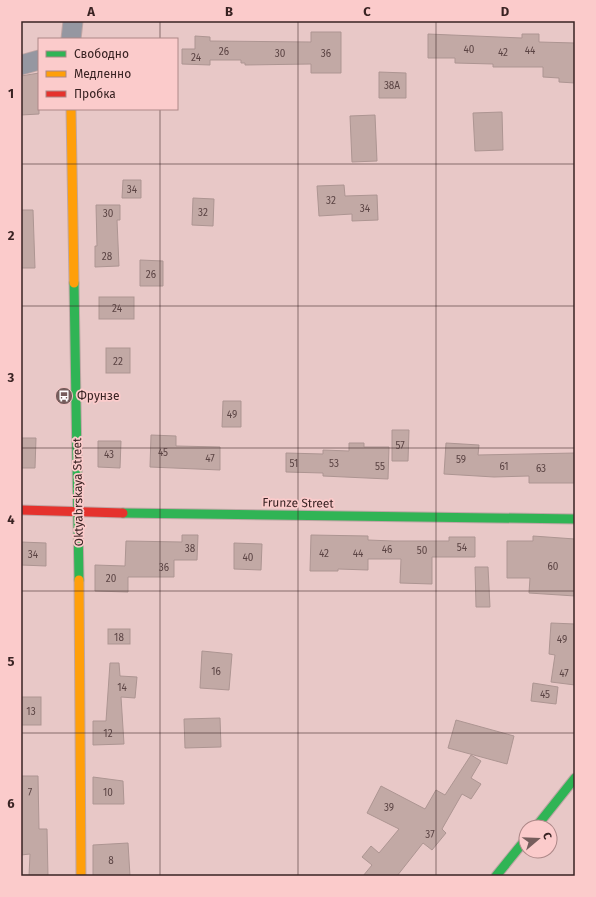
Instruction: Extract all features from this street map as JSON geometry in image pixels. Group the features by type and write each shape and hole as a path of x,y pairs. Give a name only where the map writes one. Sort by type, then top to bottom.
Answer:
{"street":[{"path":"71,38 72,21"},
{"path":"21,65 38,60"},
{"name":"Oktyabrskaya Street","path":"71,110 78,512 82,876"},
{"name":"Frunze Street","path":"21,510 575,519"},
{"path":"542,819 575,778"},
{"path":"499,875 518,850"}],"building":[{"path":"311,32 341,32 341,73 311,73 311,64 245,65 245,63 241,63 241,60 210,60 210,65 182,64 182,49 195,49 195,36 210,37 210,41 311,42"},
{"path":"428,34 522,38 522,34 539,34 539,42 575,43 575,83 559,82 559,78 543,77 543,67 493,67 493,64 455,63 455,58 428,58"},
{"path":"379,72 406,73 406,98 379,98"},
{"path":"38,73 39,114 21,115 21,76"},
{"path":"502,112 503,150 475,151 473,113"},
{"path":"375,115 377,161 352,162 350,116"},
{"path":"123,180 141,180 141,198 122,198"},
{"path":"344,185 345,196 377,195 378,220 352,221 352,214 319,216 317,186"},
{"path":"193,198 214,199 213,226 192,225"},
{"path":"96,205 120,205 120,220 117,220 119,266 95,267 95,246 97,246"},
{"path":"21,210 33,210 35,268 21,268"},
{"path":"140,260 163,261 163,286 140,286"},
{"path":"99,297 134,297 134,319 99,319"},
{"path":"106,348 130,348 130,373 106,373"},
{"path":"223,401 241,401 241,427 222,427"},
{"path":"392,430 409,430 408,461 392,461"},
{"path":"151,435 176,436 176,446 220,447 220,470 150,467"},
{"path":"21,438 36,438 35,468 21,468"},
{"path":"98,441 121,441 120,468 98,467"},
{"path":"349,443 364,443 364,447 389,447 388,479 323,476 323,473 286,472 286,453 323,454 323,450 349,451"},
{"path":"446,443 479,445 478,455 575,453 575,483 529,483 529,476 494,477 444,474"},
{"path":"182,535 198,535 197,560 174,560 174,577 128,577 128,592 95,591 95,565 125,566 126,541 182,542"},
{"path":"311,535 368,536 368,540 393,541 449,541 449,537 475,537 475,557 432,557 432,584 400,583 401,559 368,559 368,570 338,569 338,571 310,571"},
{"path":"533,536 575,539 575,596 529,593 530,578 507,578 507,541 533,541"},
{"path":"21,542 46,543 46,566 21,565"},
{"path":"234,543 262,544 261,570 234,569"},
{"path":"475,567 488,567 490,607 476,607"},
{"path":"551,623 575,624 575,685 551,682 555,655 549,654"},
{"path":"108,629 130,629 130,644 108,644"},
{"path":"202,651 232,654 229,690 200,688"},
{"path":"110,663 119,663 120,676 137,677 135,698 121,697 124,744 93,745 93,721 106,721"},
{"path":"533,683 558,687 556,704 531,701"},
{"path":"21,697 41,697 41,725 21,725"},
{"path":"220,718 221,747 185,748 184,719"},
{"path":"456,720 514,736 507,764 448,748"},
{"path":"471,755 481,761 471,778 481,784 471,799 462,794 442,829 446,833 432,850 423,843 397,876 363,876 372,865 362,857 371,846 379,853 399,829 367,813 381,786 425,809 436,790 445,795"},
{"path":"21,776 38,776 39,829 47,829 48,876 29,876 30,854 21,855"},
{"path":"93,777 123,781 124,804 93,804"},
{"path":"128,843 130,876 93,876 93,845"}],"traffic: fast":[{"path":"74,283 79,580"},
{"path":"123,513 575,519"},
{"path":"542,819 575,778"},
{"path":"496,876 518,849"}],"traffic: slow":[{"path":"71,110 74,283"},
{"path":"79,580 81,876"}],"traffic: jam":[{"path":"21,510 123,513"}],"place":[{"name":"Фрунзе","path":"64,396"}]}
